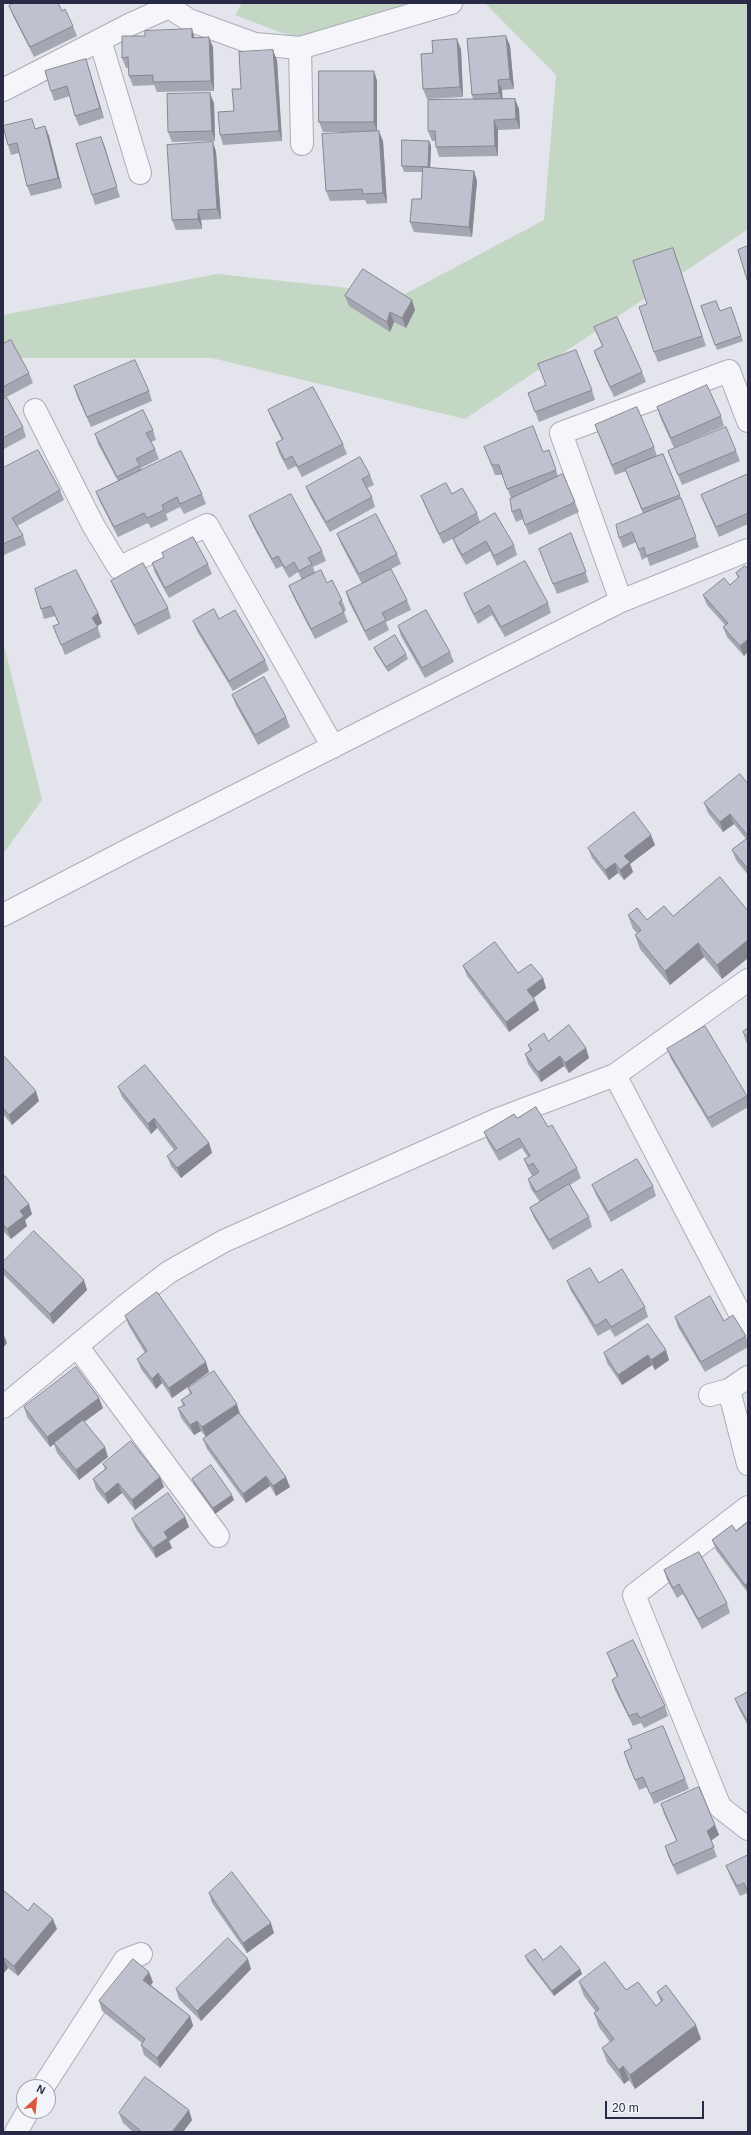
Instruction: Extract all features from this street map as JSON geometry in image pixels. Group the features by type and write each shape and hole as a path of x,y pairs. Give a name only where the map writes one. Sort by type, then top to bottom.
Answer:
{"street":[{"path":"3,90 168,5 189,20 255,44 300,48 451,3"},
{"path":"100,40 140,174"},
{"path":"300,48 302,144"},
{"path":"621,601 561,433 729,371 748,421"},
{"path":"35,410 93,525 119,568 207,525 333,747"},
{"path":"3,915 496,663 621,601 748,550"},
{"path":"3,1407 125,1306 169,1272 224,1241 496,1120 615,1075 748,980"},
{"path":"615,1075 748,1329"},
{"path":"77,1346 218,1536"},
{"path":"748,1377 720,1393 748,1464"},
{"path":"748,1507 634,1595 720,1808 748,1829"},
{"path":"48,2079 125,1960 141,1954"},
{"path":"16,2132 23,2119"}],"green space":[{"path":"242,3 432,3 303,41 235,15"},
{"path":"485,3 748,3 748,229 465,419 212,358 3,358 3,315 217,274 405,294 544,220 556,75"},
{"path":"3,641 42,800 3,854"}],"building":[{"path":"14,3 58,3 62,11 65,9 73,26 30,47 9,6"},
{"path":"192,29 192,38 209,37 211,81 153,82 153,75 129,76 128,57 122,58 122,36 145,36 145,31"},
{"path":"506,36 510,79 498,80 499,93 472,95 467,39"},
{"path":"457,39 460,87 423,89 421,54 433,53 432,41"},
{"path":"273,50 279,131 220,135 218,112 234,111 232,89 241,89 239,52"},
{"path":"86,59 100,108 75,116 67,86 51,91 45,71"},
{"path":"319,71 374,71 374,122 319,122"},
{"path":"210,93 212,131 168,132 167,94"},
{"path":"515,99 516,119 494,120 495,146 436,147 435,131 428,131 428,100"},
{"path":"32,119 35,129 45,126 58,178 27,186 17,143 8,145 3,126"},
{"path":"379,131 383,193 363,194 362,189 326,191 322,134"},
{"path":"101,137 117,187 92,195 76,144"},
{"path":"402,140 429,141 428,167 402,166"},
{"path":"213,142 217,209 198,210 198,219 172,220 167,145"},
{"path":"423,167 474,171 469,227 410,222 412,199 421,199"},
{"path":"748,246 748,283 738,250"},
{"path":"673,248 702,336 654,352 639,307 647,304 633,261"},
{"path":"363,269 412,300 402,318 390,312 387,322 345,296"},
{"path":"716,301 720,311 731,307 741,336 715,345 701,306"},
{"path":"617,317 642,372 610,387 594,351 603,346 594,327"},
{"path":"11,340 29,373 3,387 3,344"},
{"path":"576,350 592,390 535,412 528,393 546,385 538,364"},
{"path":"135,360 149,391 87,417 74,386"},
{"path":"707,385 721,416 671,438 657,407"},
{"path":"313,387 343,444 298,467 292,456 285,460 276,443 283,439 268,410"},
{"path":"7,398 23,427 3,438 3,400"},
{"path":"637,407 654,447 612,465 595,425"},
{"path":"143,410 153,430 146,433 155,449 136,459 140,465 117,477 95,434"},
{"path":"533,426 543,452 549,450 556,470 507,489 499,465 492,465 484,447"},
{"path":"726,427 736,451 678,475 668,451"},
{"path":"38,450 60,490 12,518 23,535 3,544 3,468"},
{"path":"181,451 202,494 180,504 177,497 162,505 164,510 147,518 144,513 114,527 96,492"},
{"path":"663,454 680,495 642,509 625,469"},
{"path":"360,457 370,475 362,479 372,497 326,522 306,487"},
{"path":"563,474 575,502 525,525 520,509 512,512 510,499"},
{"path":"748,474 748,513 716,527 701,495"},
{"path":"446,483 452,494 462,488 477,513 439,534 421,496"},
{"path":"291,494 322,551 308,558 312,564 299,571 294,562 285,568 278,556 272,559 249,516"},
{"path":"681,498 696,537 646,556 644,547 639,550 632,532 619,538 616,525"},
{"path":"495,513 514,545 494,556 486,541 462,555 453,539"},
{"path":"376,514 397,554 359,574 337,534"},
{"path":"571,533 586,572 553,584 539,549"},
{"path":"193,537 208,564 165,588 152,563 164,557 162,553"},
{"path":"525,561 548,603 501,627 489,605 474,614 464,594"},
{"path":"143,563 168,608 134,625 111,581"},
{"path":"745,566 748,569 748,639 740,646 723,627 728,623 703,595 724,578 730,585 739,577 736,573"},
{"path":"391,569 407,600 382,613 386,620 365,631 346,592"},
{"path":"76,570 98,613 92,618 98,627 61,645 53,626 59,624 51,606 41,609 35,589"},
{"path":"321,570 327,583 332,580 342,600 339,602 344,612 311,629 289,586"},
{"path":"214,609 219,619 235,610 265,660 229,681 193,621"},
{"path":"426,610 450,652 422,668 398,626"},
{"path":"395,635 406,654 386,667 374,648"},
{"path":"264,677 286,717 255,735 232,695"},
{"path":"740,774 748,784 748,836 730,814 720,822 704,803"},
{"path":"634,812 651,835 624,856 630,862 620,870 615,863 605,870 588,848"},
{"path":"748,838 748,869 732,850"},
{"path":"720,877 748,911 748,940 717,965 698,943 665,971 635,935 641,930 628,915 637,908 647,920 664,906 673,916"},
{"path":"495,942 518,973 531,964 543,978 527,990 535,1000 506,1022 463,966"},
{"path":"569,1025 586,1048 565,1063 560,1056 538,1072 525,1054 532,1050 528,1045 544,1033 548,1041"},
{"path":"705,1026 747,1096 708,1118 667,1049"},
{"path":"748,1028 748,1038 743,1032"},
{"path":"3,1055 36,1091 9,1115 3,1108"},
{"path":"145,1065 209,1143 177,1168 167,1156 177,1148 154,1118 148,1124 118,1087"},
{"path":"536,1107 548,1127 552,1125 577,1168 536,1192 528,1179 539,1172 533,1163 528,1166 524,1159 530,1156 519,1138 496,1151 484,1132 514,1114 517,1118"},
{"path":"637,1159 653,1186 608,1212 592,1185"},
{"path":"5,1176 29,1204 20,1211 24,1216 7,1229 3,1224 3,1178"},
{"path":"569,1184 589,1217 549,1240 530,1208"},
{"path":"34,1231 84,1280 50,1314 3,1268 3,1262"},
{"path":"590,1268 599,1283 622,1269 645,1307 611,1327 606,1319 595,1326 567,1281"},
{"path":"157,1292 206,1362 169,1388 158,1373 152,1379 137,1359 147,1351 125,1316"},
{"path":"710,1296 724,1321 733,1315 746,1336 701,1362 675,1317"},
{"path":"648,1324 666,1350 651,1360 648,1355 618,1375 604,1353"},
{"path":"76,1367 99,1398 47,1437 24,1407"},
{"path":"214,1371 237,1404 202,1427 197,1421 190,1425 178,1408 185,1405 181,1400 192,1393 188,1388"},
{"path":"239,1413 286,1477 273,1486 266,1476 243,1494 203,1439"},
{"path":"83,1420 105,1447 76,1470 54,1443"},
{"path":"131,1441 160,1477 132,1500 118,1483 105,1494 93,1479 107,1468 103,1464"},
{"path":"211,1465 232,1495 213,1508 192,1479"},
{"path":"168,1493 185,1517 164,1532 168,1538 153,1548 132,1519"},
{"path":"748,1522 748,1583 745,1585 712,1540 732,1525 736,1531"},
{"path":"699,1552 727,1603 698,1619 679,1584 673,1588 664,1570"},
{"path":"633,1640 665,1706 640,1718 637,1713 629,1716 612,1680 618,1676 607,1653"},
{"path":"748,1692 748,1722 735,1699"},
{"path":"663,1726 685,1779 650,1794 643,1777 635,1780 624,1752 632,1748 628,1740"},
{"path":"699,1787 715,1825 707,1831 714,1847 673,1865 665,1846 677,1841 661,1804"},
{"path":"748,1855 748,1892 744,1883 737,1886 726,1866"},
{"path":"232,1872 271,1923 243,1943 209,1893"},
{"path":"3,1890 28,1911 34,1903 53,1919 14,1966 4,1958 3,1960"},
{"path":"228,1938 248,1959 197,2011 176,1989"},
{"path":"561,1946 580,1969 552,1991 525,1956 535,1949 543,1960"},
{"path":"133,1959 149,1972 143,1980 190,2016 157,2058 141,2045 145,2039 99,2001"},
{"path":"605,1962 626,1990 638,1982 656,2006 663,2000 657,1992 666,1985 696,2025 630,2075 623,2066 619,2070 602,2048 614,2039 594,2013 599,2009 579,1982"},
{"path":"145,2077 189,2110 172,2132 142,2132 119,2113"}]}
